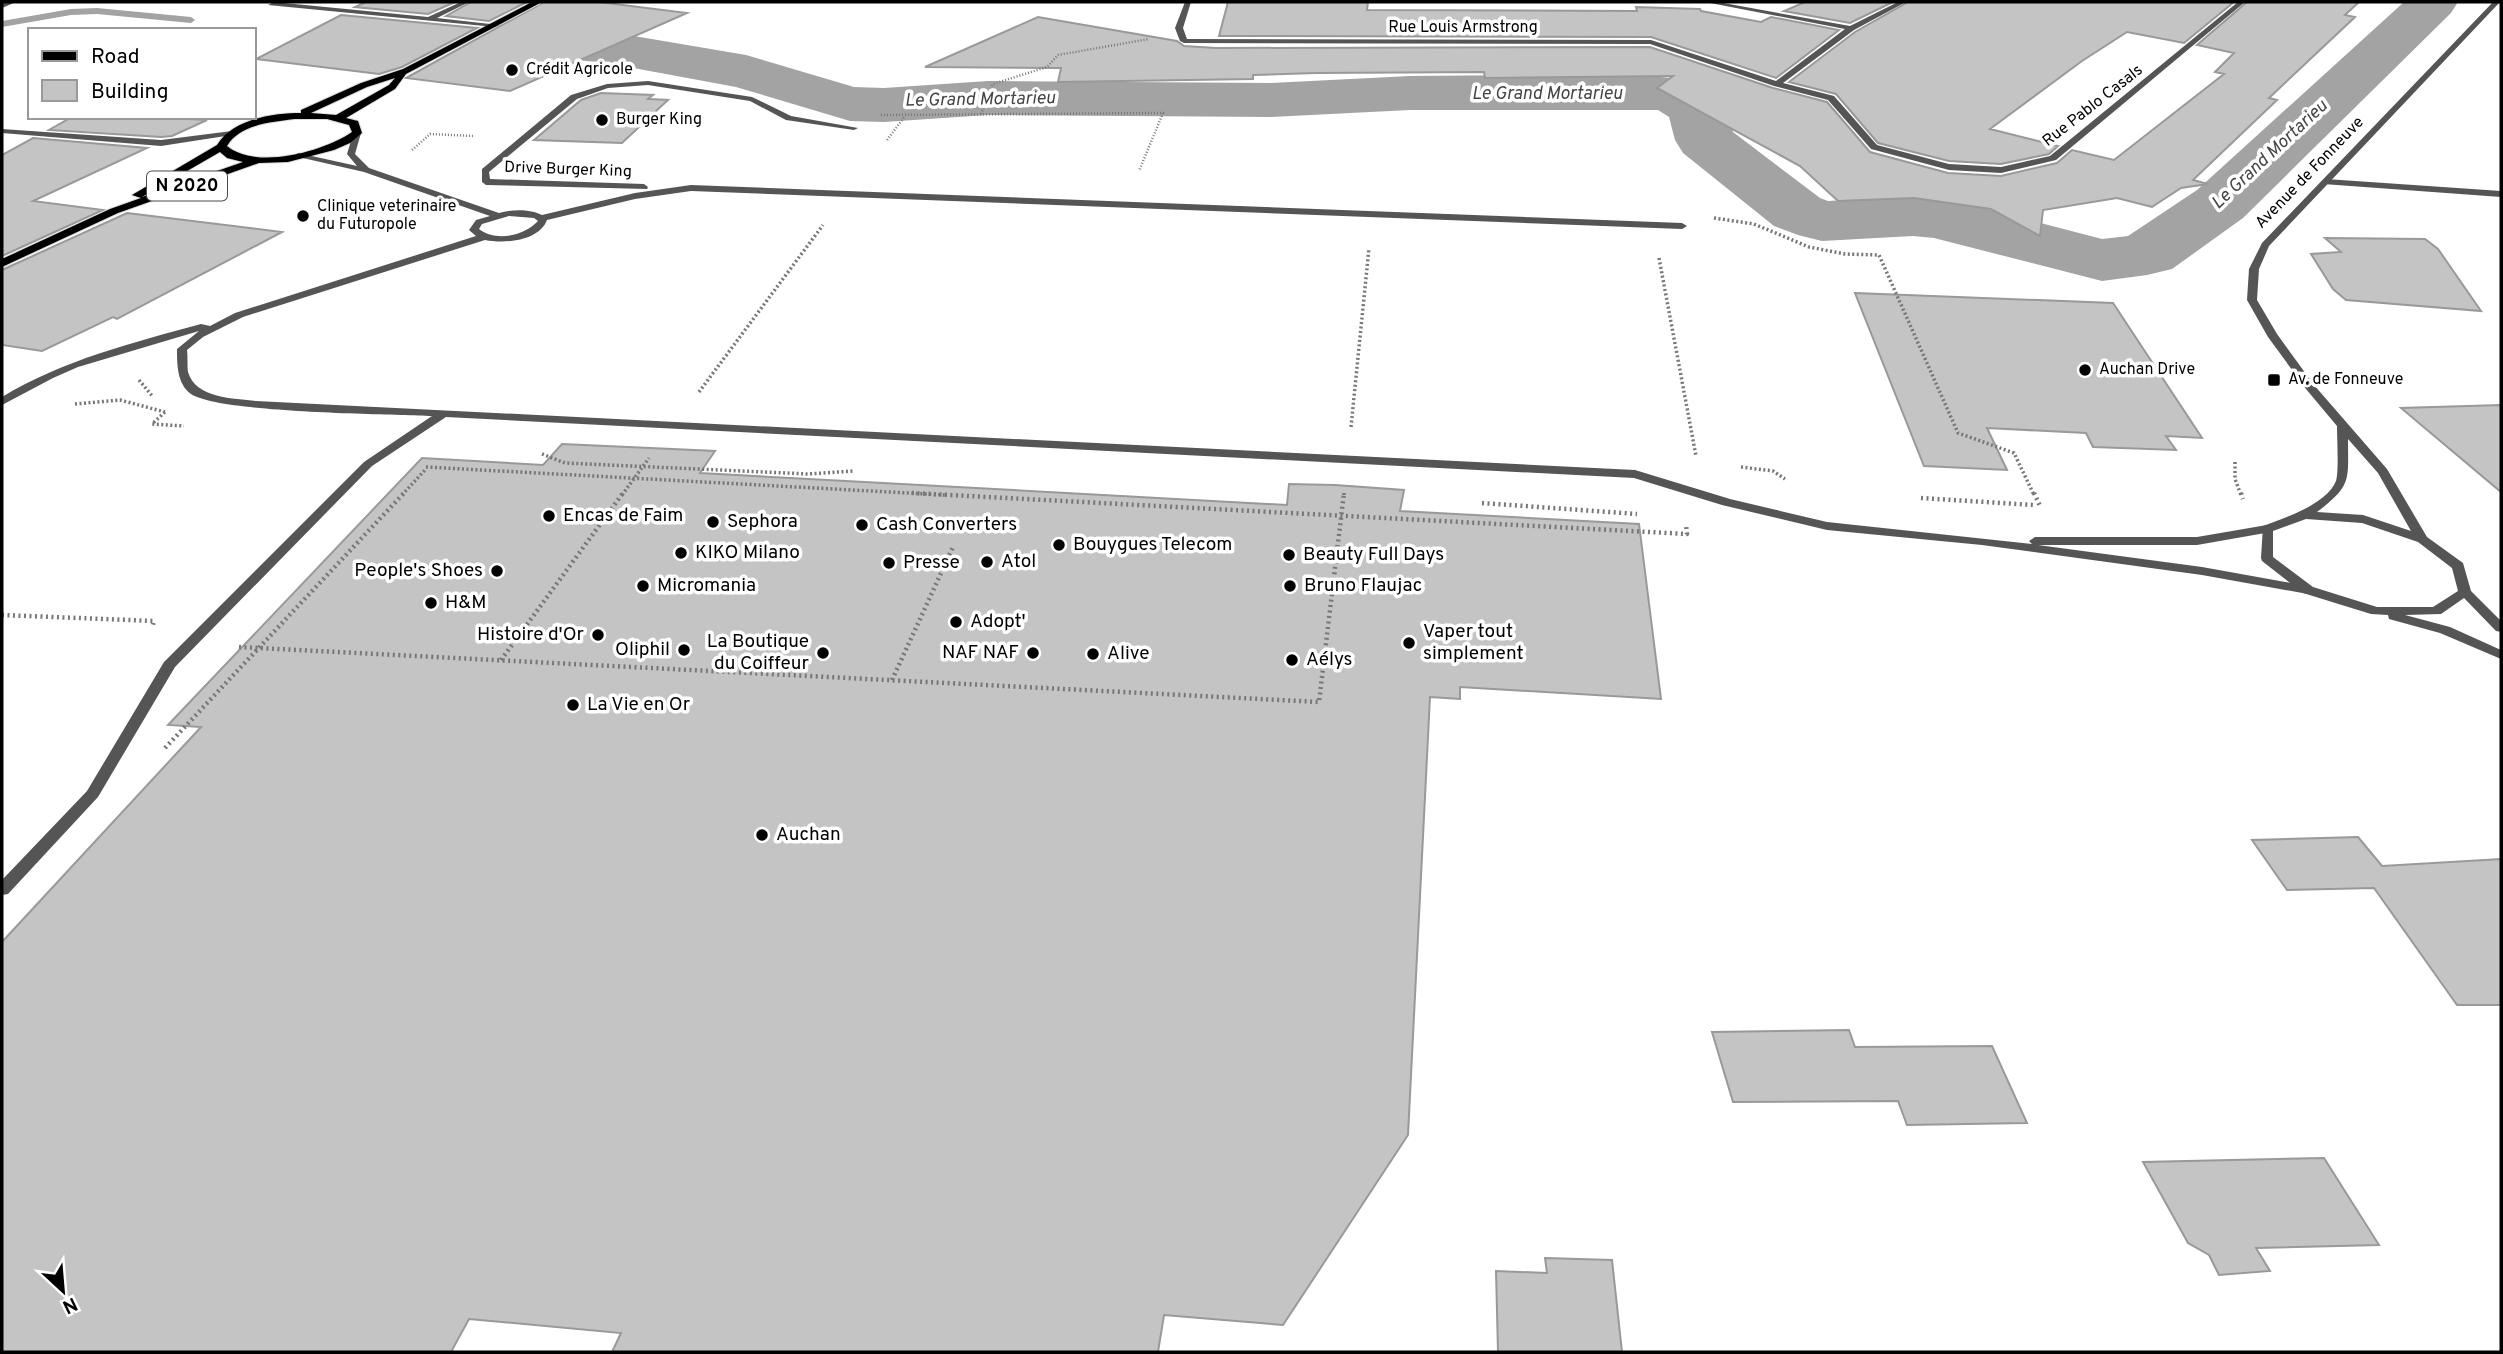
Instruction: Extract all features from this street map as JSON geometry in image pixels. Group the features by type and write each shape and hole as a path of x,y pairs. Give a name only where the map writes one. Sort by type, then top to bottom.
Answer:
{"main road":[{"path":"295,116 364,85 406,71 538,2"},
{"path":"340,117 392,87 406,71"},
{"path":"295,116 340,117 354,123 357,133 340,144 298,156 260,159 232,156 221,146 223,140 232,133 259,123 295,116"},
{"name":"N 2020","path":"114,211 169,175 221,146"},
{"name":"N 2020","path":"2,263 114,211 260,159"}],"street":[{"path":"2,6 13,2"},
{"path":"280,2 271,5 495,24"},
{"path":"430,19 466,2"},
{"path":"1181,34 1179,28 1188,2"},
{"path":"1708,2 1851,28"},
{"path":"1777,84 1851,28 1903,2"},
{"name":"Rue Pablo Casals","path":"1777,84 1831,98 1874,147 1949,167 2001,170 2053,158 2242,2"},
{"name":"Avenue de Fonneuve","path":"2422,539 2383,472 2311,387 2272,335 2252,300 2254,269 2266,245 2497,2"},
{"name":"Rue Louis Armstrong","path":"1181,34 1184,41 1651,42 1777,84"},
{"name":"Drive Burger King","path":"644,187 486,181 485,172 574,97 607,86 648,83 752,99 789,118 854,128"},
{"path":"2,131 161,142 232,133"},
{"path":"357,133 351,154 366,170"},
{"path":"298,156 366,170 497,215 529,213 542,218 635,196 691,188 1682,226"},
{"path":"2326,182 2501,194"},
{"path":"484,237 477,234 475,226 497,215"},
{"path":"2,402 26,385 70,365 239,315 484,237 505,238 528,233 542,225 542,218"},
{"path":"239,315 199,335 182,349 183,373 194,391 217,399 257,404 1635,474 1726,502 1827,526 1982,541 2202,571 2308,590 2445,630 2501,655"},
{"path":"2,890 93,794 169,665 368,464 444,413"},
{"name":"Avenue de Fonneuve","path":"1982,541 2197,541 2267,529 2305,515 2329,497 2342,481 2343,424"},
{"name":"Avenue de Fonneuve","path":"2305,515 2363,519 2422,539 2458,566 2465,593 2501,628"},
{"path":"2267,529 2267,558 2308,590"},
{"path":"2376,611 2436,611 2465,593"}],"path":[{"path":"981,114 993,84 1047,67 1058,55 1181,34"},
{"path":"884,144 905,115"},
{"path":"501,660 846,194"},
{"path":"242,637 233,646 1319,702 1342,515 1372,214"},
{"path":"1652,225 1697,463"},
{"path":"1910,323 1916,323"},
{"path":"1927,363 1934,363"},
{"path":"67,407 110,399 142,403 166,412"},
{"path":"530,449 565,463 808,474 865,471"},
{"path":"416,466 1687,534 1686,520 1698,523"},
{"path":"1730,466 1773,471 1795,485"},
{"path":"163,750 428,467"},
{"path":"1917,498 2039,505"},
{"path":"1470,500 1495,506 1612,510 1649,515"},
{"path":"891,680 953,547"},
{"path":"2,615 154,621 149,641 191,643"}],"building":[{"path":"366,2 455,2 428,14 355,7"},
{"path":"471,2 527,2 489,21 446,16"},
{"path":"544,2 599,2 687,13 510,91 406,78"},
{"path":"1228,2 1368,2 1367,10 1637,11 1636,7 1700,9 1761,22 1771,17 1839,30 1776,78 1651,37 1219,36"},
{"path":"1805,2 1893,2 1850,23 1784,11"},
{"path":"1908,2 2234,2 2184,43 2127,32 2082,61 1990,129 2058,146 2049,154 2001,164 1949,161 1878,143 1836,94 1789,82 1855,32"},
{"path":"2247,2 2359,2 2345,15 2355,17 2269,98 2277,100 2193,180 2208,184 2181,188 2152,207 2117,198 2043,210 2040,236 1991,209 1914,198 1838,201 1800,166 1657,88 1673,76 1485,78 1484,72 1316,73 1253,75 1253,79 1058,82 1061,68 925,67 1038,17 1177,41 1184,46 1216,48 1650,47 1773,88 1827,102 1870,152 1948,173 2001,176 2057,163 2072,150 2114,160 2224,74 2215,72 2234,53 2197,45"},
{"path":"341,15 477,28 402,67 379,74 256,59"},
{"name":"Burger King","path":"601,93 653,95 648,99 668,100 622,143 534,140 581,100"},
{"path":"68,119 207,120 172,136 161,137 49,130"},
{"path":"33,138 147,148 33,201 103,210 2,256 2,155"},
{"path":"127,213 282,232 117,319 113,317 42,351 2,345 2,270"},
{"path":"2325,238 2425,239 2438,249 2481,311 2346,300 2333,289 2311,254 2341,252"},
{"path":"1855,293 2113,303 2202,438 2166,436 2176,450 2093,447 2086,433 1987,428 2007,470 1924,466"},
{"path":"2501,405 2501,492 2401,408"},
{"name":"Auchan","path":"562,444 715,451 700,473 1287,505 1289,484 1335,485 1404,490 1400,511 1639,524 1661,699 1460,687 1460,699 1430,697 1408,1135 1283,1325 1164,1315 1158,1352 612,1352 621,1333 469,1319 451,1352 2,1352 2,942 201,727 168,725 422,458 543,465"},
{"path":"2358,837 2382,866 2501,859 2501,1005 2457,1005 2374,888 2287,890 2252,840"},
{"path":"1849,1030 1855,1047 1992,1046 2027,1123 1907,1125 1898,1101 1733,1102 1712,1032"},
{"path":"2324,1158 2379,1245 2256,1248 2270,1271 2219,1275 2209,1255 2188,1243 2143,1162"},
{"path":"1545,1258 1612,1260 1622,1352 1498,1352 1496,1271 1547,1273"}],"waterway":[{"name":"Le Grand Mortarieu","path":"513,37 628,51 746,72 850,104 884,105 988,98 1271,100 1410,93 1643,91 1673,94 1697,109 1705,140 1797,212 1822,221 1913,216 1957,221 2067,253 2102,260 2147,254 2220,204 2433,2"},
{"name":"Le Grand Mortarieu","path":"2,24 71,12 97,11 191,20"}],"place":[{"name":"Crédit Agricole","path":"512,70"},
{"name":"Burger King","path":"602,120"},
{"name":"Clinique veterinaire du Futuropole","path":"303,216"},
{"name":"Auchan Drive","path":"2085,370"},
{"name":"Av. de Fonneuve","path":"2274,380"},
{"name":"Encas de Faim","path":"549,516"},
{"name":"Sephora","path":"713,522"},
{"name":"Cash Converters","path":"862,525"},
{"name":"Bouygues Telecom","path":"1059,545"},
{"name":"KIKO Milano","path":"681,553"},
{"name":"Beauty Full Days","path":"1289,555"},
{"name":"Atol","path":"987,562"},
{"name":"Presse","path":"889,563"},
{"name":"People's Shoes","path":"497,571"},
{"name":"Micromania","path":"643,586"},
{"name":"Bruno Flaujac","path":"1290,586"},
{"name":"H&M","path":"431,603"},
{"name":"Adopt'","path":"956,622"},
{"name":"Histoire d'Or","path":"598,635"},
{"name":"Vaper tout simplement","path":"1409,643"},
{"name":"Oliphil","path":"684,650"},
{"name":"La Boutique du Coiffeur","path":"823,653"},
{"name":"NAF NAF","path":"1033,653"},
{"name":"Alive","path":"1093,654"},
{"name":"Aélys","path":"1292,660"},
{"name":"La Vie en Or","path":"573,705"},
{"name":"Auchan","path":"762,835"}]}
